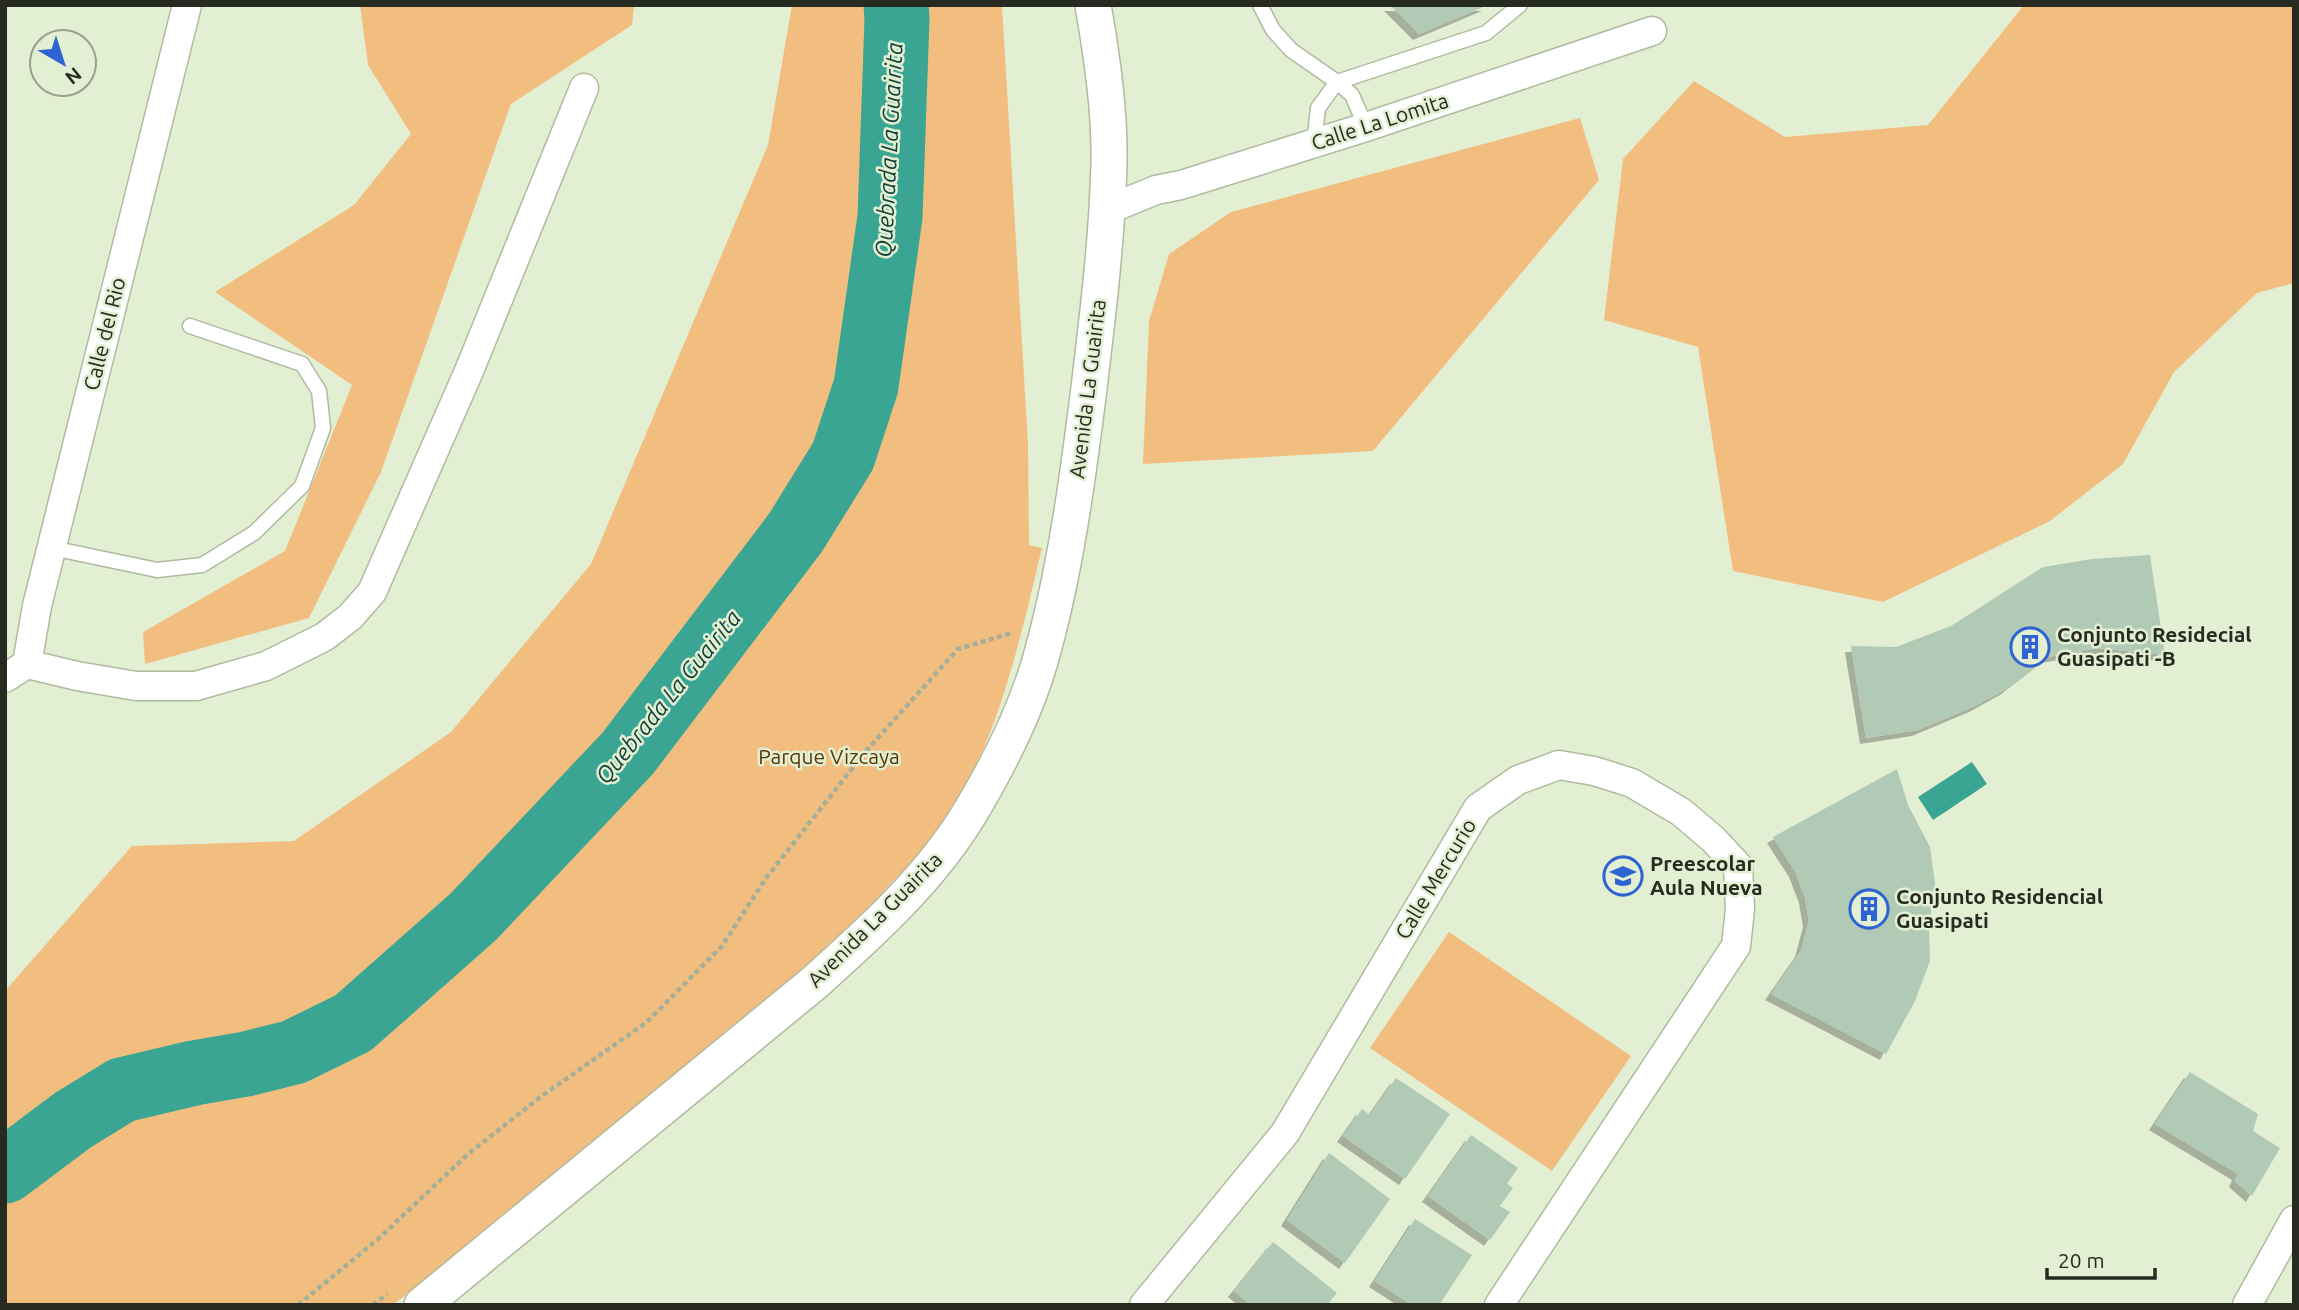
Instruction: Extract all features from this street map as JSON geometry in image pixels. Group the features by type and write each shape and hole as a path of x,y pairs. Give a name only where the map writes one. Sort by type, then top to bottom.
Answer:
{"street":[{"name":"Calle del Rio","path":"16,671 52,548 187,5"},
{"name":"Avenida La Guairita","path":"422,1305 814,983 856,945 928,873 972,810 1008,742 1040,661 1059,579 1082,445 1100,297 1109,162 1103,66 1093,5"},
{"name":"Calle La Lomita","path":"1107,210 1156,190 1181,185 1366,127 1652,31"},
{"path":"16,671 77,676 136,686 196,687 266,666 324,637 350,617 373,592 469,371 584,88"},
{"name":"Calle Mercurio","path":"1144,1305 1285,1133 1478,808 1518,780 1559,765 1594,771 1632,783 1682,812 1713,839 1738,866 1740,909 1736,946 1499,1305"},
{"path":"2247,1305 2294,1220"}],"lane":[{"path":"1314,143 1318,108 1337,82 1486,33 1520,5"},
{"path":"1263,7 1273,30 1291,50 1352,95 1366,127"},
{"path":"52,548 157,570 202,565 254,534 302,486 323,428 319,391 302,364 190,326"}],"path":[{"path":"298,1305 377,1240 468,1154 539,1098 647,1021 722,946 766,878 858,762 958,649 1017,631 1012,642"}],"green space":[{"path":"360,5 634,5 632,25 511,104 381,472 309,618 145,664 143,632 285,551 352,385 215,292 354,205 411,134 368,65"},
{"name":"Parque Vizcaya","path":"792,5 1002,5 1028,444 1029,545 1042,548 1000,705 969,781 949,816 921,853 888,886 850,931 515,1209 393,1305 5,1305 5,991 132,846 294,841 451,732 591,564 768,145"},
{"path":"2024,5 2294,5 2294,283 2257,293 2174,372 2123,464 2050,521 1883,602 1733,571 1698,347 1604,320 1623,159 1694,81 1785,137 1928,125"},
{"path":"1580,118 1599,180 1373,451 1143,464 1149,321 1169,254 1231,212"},
{"path":"1449,932 1631,1056 1552,1171 1370,1048"}],"water":[{"path":"1972,762 1987,784 1933,820 1918,797"}],"building":[{"path":"1390,5 1488,5 1419,34"},
{"name":"Conjunto Residecial Guasipati -B","path":"2150,555 2165,655 2099,648 2047,657 2006,689 1975,706 1918,730 1866,738 1851,646 1896,647 1951,626 2043,567 2092,559"},
{"name":"Conjunto Residencial Guasipati","path":"1897,769 1908,805 1930,847 1935,883 1929,927 1930,961 1915,1001 1886,1054 1771,994 1801,951 1809,921 1805,897 1795,871 1773,837"},
{"path":"2190,1072 2258,1114 2253,1131 2280,1148 2252,1196 2235,1181 2238,1174 2155,1124"},
{"path":"1396,1078 1450,1114 1405,1179 1343,1136 1362,1109 1370,1115"},
{"path":"1471,1135 1518,1168 1507,1184 1513,1188 1500,1206 1510,1212 1490,1240 1428,1196"},
{"path":"1329,1153 1390,1199 1345,1263 1287,1220"},
{"path":"1415,1219 1472,1255 1439,1305 1412,1305 1375,1281"},
{"path":"1273,1242 1337,1293 1327,1305 1251,1305 1234,1291"}],"waterway":[{"name":"Quebrada La Guairita","path":"5,1171 73,1120 122,1090 294,1052 353,1023 473,917 628,753 796,532 843,456 866,386 890,217 896,5"}],"place":[{"name":"Conjunto Residecial Guasipati -B","path":"2030,647"},
{"name":"Preescolar Aula Nueva","path":"1623,876"},
{"name":"Conjunto Residencial Guasipati","path":"1869,909"}]}
